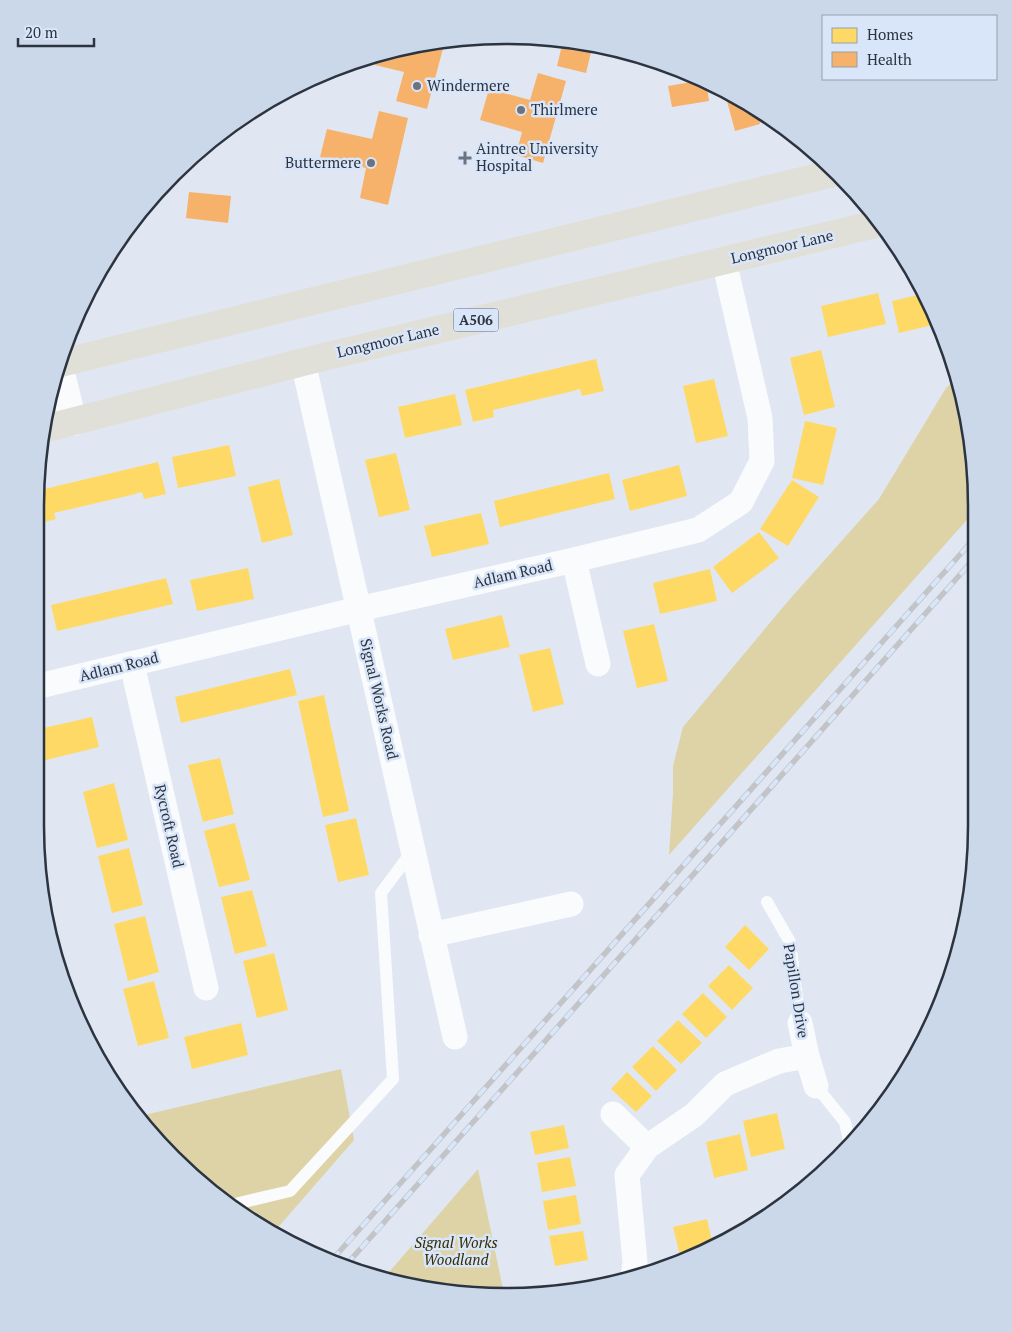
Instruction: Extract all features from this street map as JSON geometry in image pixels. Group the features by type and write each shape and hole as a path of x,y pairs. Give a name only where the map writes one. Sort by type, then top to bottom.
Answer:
{"main road":[{"path":"66,363 828,174"},
{"name":"Longmoor Lane","path":"51,427 303,362 873,225"}],"street":[{"name":"Adlam Road","path":"44,685 698,530 741,502 762,461 760,418 724,261"},
{"name":"Signal Works Road","path":"303,362 455,1037"},
{"path":"63,376 73,422"},
{"path":"574,560 598,664"},
{"name":"Rycroft Road","path":"132,664 206,988"},
{"path":"432,934 571,904"},
{"name":"Papillon Drive","path":"800,1023 816,1086"},
{"name":"Papillon Drive","path":"634,1270 635,1262 627,1175 647,1147 694,1115 724,1084 779,1061 807,1056"},
{"path":"613,1114 647,1147"}],"lane":[{"path":"239,1203 290,1191 393,1078 380,894 413,850"},
{"name":"Papillon Drive","path":"767,902 790,942 800,1023"},
{"name":"Papillon Drive","path":"816,1086 845,1122 848,1137"}],"green space":[{"path":"951,383 959,416 967,476 968,519 669,855 673,766 683,727 789,600 879,499 946,388"},
{"path":"341,1069 354,1140 278,1228 249,1210 201,1174 158,1131 145,1115"},
{"name":"Signal Works Woodland","path":"478,1169 503,1288 446,1284 389,1273"}],"building: Homes":[{"path":"878,293 886,324 828,337 821,306"},
{"path":"917,295 931,325 899,333 892,301"},
{"path":"821,350 835,407 804,415 790,358"},
{"path":"596,359 604,391 582,396 580,389 493,410 494,417 473,422 465,390"},
{"path":"714,379 728,436 696,443 683,386"},
{"path":"455,394 462,425 405,438 398,407"},
{"path":"805,421 837,428 823,485 792,478"},
{"path":"229,445 236,476 178,488 172,457"},
{"path":"396,453 410,510 379,517 365,460"},
{"path":"158,462 166,494 144,499 142,492 54,513 56,519 44,522 45,489"},
{"path":"679,465 687,496 630,511 622,480"},
{"path":"609,473 615,499 500,527 494,501"},
{"path":"279,479 293,535 262,543 248,487"},
{"path":"792,480 819,497 788,546 760,529"},
{"path":"481,513 489,544 432,557 424,526"},
{"path":"759,532 779,558 732,593 713,567"},
{"path":"248,568 254,599 197,611 190,580"},
{"path":"710,569 717,601 660,614 653,583"},
{"path":"166,578 173,604 57,631 51,605"},
{"path":"502,615 510,647 453,660 445,629"},
{"path":"654,624 668,681 637,688 623,631"},
{"path":"550,648 564,704 533,712 519,655"},
{"path":"290,669 297,695 181,723 175,697"},
{"path":"324,695 349,811 323,817 298,701"},
{"path":"92,717 99,747 44,761 44,728"},
{"path":"220,758 234,814 203,822 188,765"},
{"path":"114,783 128,840 97,848 83,792"},
{"path":"356,818 369,875 338,882 325,825"},
{"path":"235,823 250,880 219,887 204,831"},
{"path":"129,848 143,905 112,913 98,856"},
{"path":"252,890 267,946 235,954 221,897"},
{"path":"145,916 159,972 128,981 114,924"},
{"path":"745,925 769,949 749,970 725,947"},
{"path":"274,953 288,1010 257,1018 243,961"},
{"path":"729,965 753,988 732,1010 708,986"},
{"path":"154,981 169,1038 138,1046 123,989"},
{"path":"703,993 727,1017 706,1038 682,1014"},
{"path":"678,1020 702,1043 681,1064 657,1041"},
{"path":"241,1023 248,1055 192,1069 184,1037"},
{"path":"653,1046 677,1070 656,1091 632,1067"},
{"path":"627,1072 652,1096 636,1112 611,1089"},
{"path":"777,1113 785,1149 751,1157 743,1121"},
{"path":"564,1125 569,1148 535,1155 530,1132"},
{"path":"740,1134 748,1170 714,1178 706,1142"},
{"path":"570,1157 576,1186 542,1192 537,1163"},
{"path":"576,1195 581,1224 548,1230 543,1201"},
{"path":"707,1219 712,1240 680,1254 673,1227"},
{"path":"583,1231 588,1260 555,1266 549,1236"}],"building: Health":[{"name":"Windermere","path":"443,48 427,109 396,101 404,72 375,65 375,63 386,60"},
{"path":"561,48 591,52 586,73 557,66"},
{"name":"Thirlmere","path":"538,73 566,81 543,163 516,155 522,132 480,120 489,89 530,100"},
{"path":"690,82 707,90 709,101 672,107 668,86"},
{"path":"727,101 759,119 760,124 735,131"},
{"name":"Buttermere","path":"379,111 408,118 388,205 360,198 366,168 320,157 327,129 372,139"},
{"path":"189,192 231,196 228,223 186,218"}],"railway":[{"path":"336,1256 968,546"},
{"path":"350,1261 968,566"}],"place":[{"name":"Windermere","path":"417,86"},
{"name":"Thirlmere","path":"521,110"},
{"name":"Aintree University Hospital","path":"465,158"},
{"name":"Buttermere","path":"371,163"}]}
